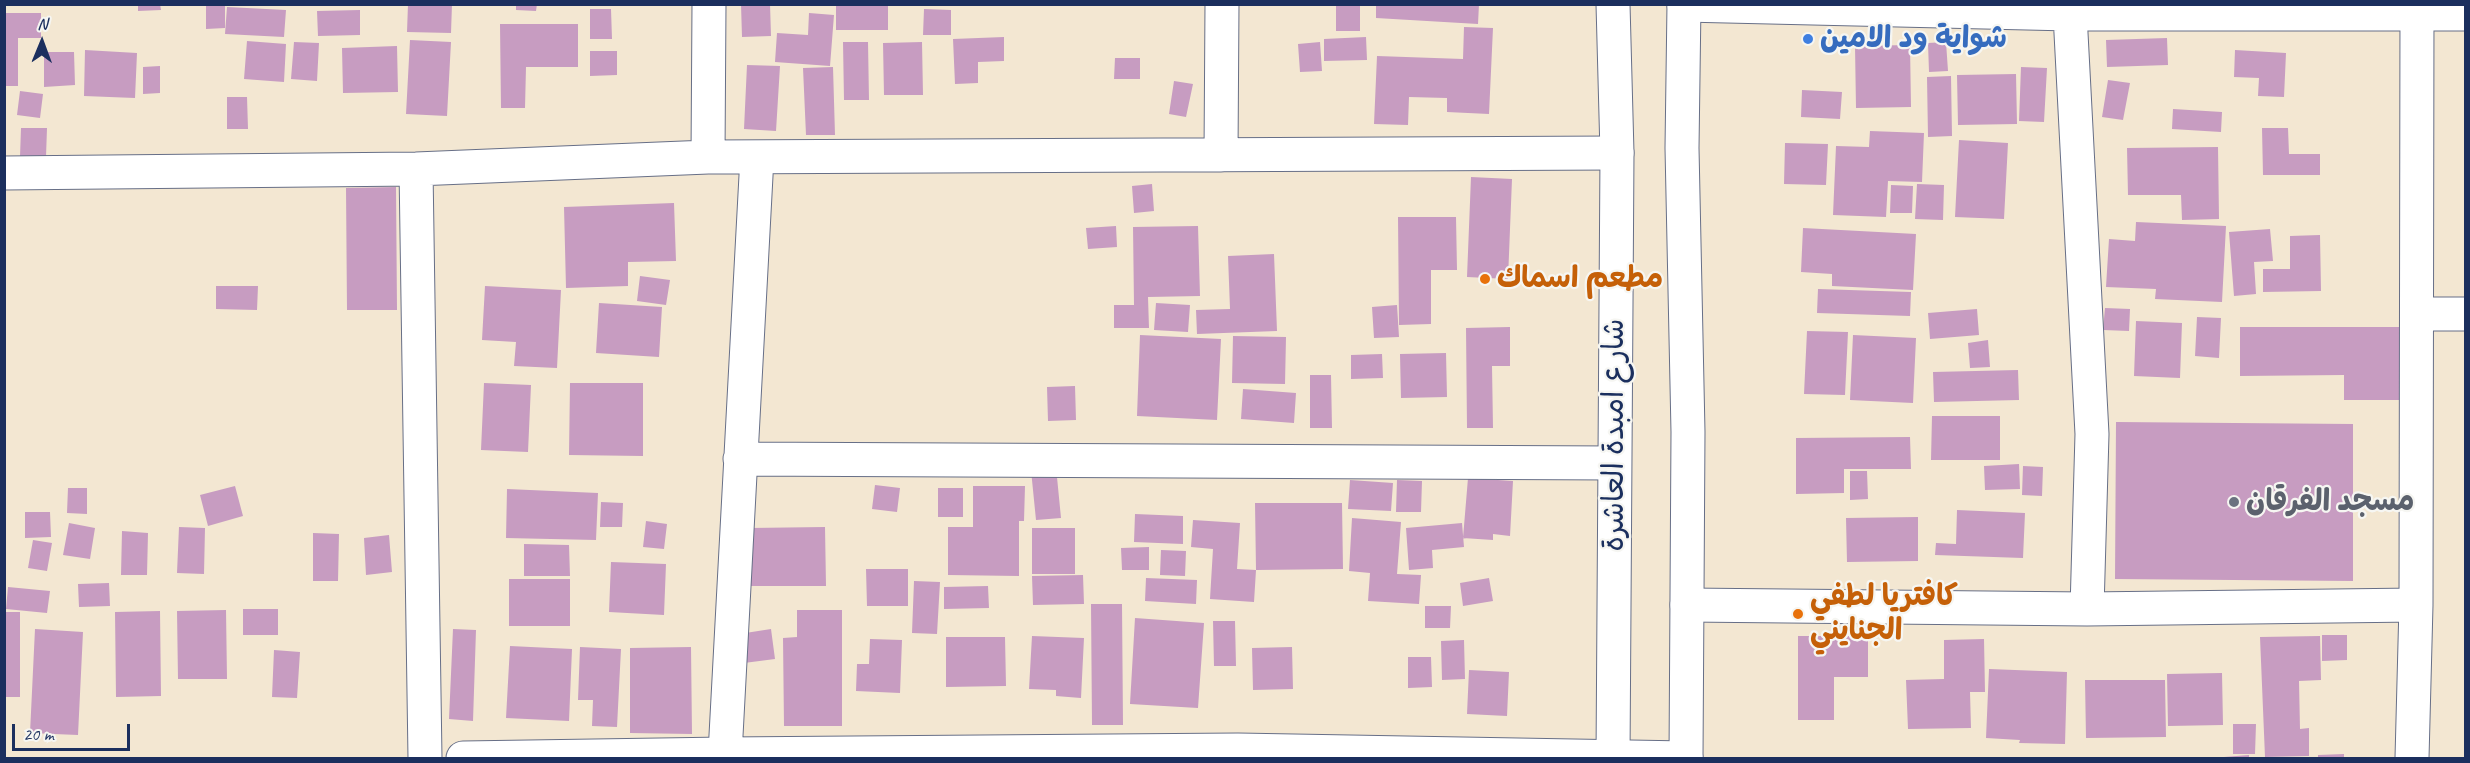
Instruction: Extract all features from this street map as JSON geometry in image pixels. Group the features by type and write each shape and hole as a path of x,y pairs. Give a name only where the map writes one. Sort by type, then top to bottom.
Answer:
{"street":[{"path":"708,157 709,4"},
{"path":"1221,155 1222,4"},
{"name":"شارع امبدة العاشرة","path":"1612,758 1617,153 1613,4"},
{"path":"463,759 724,754 1238,754 1686,758 1688,432 1682,148 1684,4 2070,14 2417,10 2466,14"},
{"path":"2412,759 2416,605 2417,10"},
{"path":"2070,14 2092,434 2088,609"},
{"path":"4,172 416,169 708,157 1617,153"},
{"path":"724,754 757,157"},
{"path":"416,169 425,759"},
{"path":"2416,314 2466,314"},
{"path":"740,459 1614,463"},
{"path":"1687,605 2088,609 2416,605"}],"building":[{"path":"138,4 160,4 161,10 138,11"},
{"path":"206,4 225,4 225,28 206,29"},
{"path":"408,4 452,4 451,33 407,32"},
{"path":"516,4 537,4 536,11 516,10"},
{"path":"741,4 770,4 771,36 742,37"},
{"path":"836,4 888,4 888,30 836,30"},
{"path":"1336,4 1360,4 1360,31 1336,31"},
{"path":"1376,4 1479,4 1478,24 1376,18"},
{"path":"227,7 286,10 284,37 225,34"},
{"path":"590,9 611,9 612,39 590,39"},
{"path":"924,9 951,10 951,35 923,35"},
{"path":"360,10 360,35 318,36 317,11"},
{"path":"4,13 41,13 41,38 18,38 18,86 4,86"},
{"path":"809,13 834,15 830,66 775,62 777,33 808,35"},
{"path":"500,24 578,24 578,67 526,67 525,108 501,108"},
{"path":"1464,27 1493,28 1489,114 1447,112 1447,98 1409,97 1408,125 1374,124 1377,56 1463,59"},
{"path":"1004,37 1004,61 978,62 978,83 955,84 953,39"},
{"path":"1366,37 1367,60 1324,61 1324,39"},
{"path":"2167,38 2168,65 2107,67 2106,40"},
{"path":"410,40 451,42 447,116 406,114"},
{"path":"247,41 286,44 284,82 244,79"},
{"path":"294,42 319,43 317,81 291,79"},
{"path":"843,42 868,42 869,100 844,100"},
{"path":"922,42 923,95 884,95 883,43"},
{"path":"1320,42 1322,71 1300,72 1298,44"},
{"path":"1946,42 1948,71 1929,72 1928,43"},
{"path":"1910,45 1911,107 1856,108 1855,46"},
{"path":"397,46 398,92 343,93 342,48"},
{"path":"85,50 137,53 135,98 84,96"},
{"path":"2235,50 2286,53 2284,97 2258,96 2259,78 2234,77"},
{"path":"590,51 617,51 617,75 590,76"},
{"path":"44,52 74,52 75,85 44,87"},
{"path":"1115,58 1140,58 1140,79 1114,79"},
{"path":"747,65 780,66 776,131 744,129"},
{"path":"160,66 160,93 143,94 143,67"},
{"path":"833,67 835,135 806,135 803,68"},
{"path":"2021,67 2047,68 2044,122 2019,121"},
{"path":"2016,74 2017,124 1958,125 1957,75"},
{"path":"1951,76 1952,136 1928,137 1927,77"},
{"path":"2108,80 2130,83 2123,120 2102,117"},
{"path":"1174,81 1193,84 1186,117 1169,114"},
{"path":"1802,90 1842,92 1840,119 1801,117"},
{"path":"20,91 43,94 40,118 17,115"},
{"path":"227,97 247,97 248,129 227,129"},
{"path":"2173,109 2222,112 2221,132 2172,129"},
{"path":"21,128 47,128 46,157 20,157"},
{"path":"2262,128 2288,128 2289,154 2320,154 2320,175 2263,175"},
{"path":"1870,131 1924,133 1922,182 1888,181 1886,217 1833,215 1836,146 1869,147"},
{"path":"1959,140 2008,143 2004,219 1955,217"},
{"path":"1785,143 1828,144 1826,185 1784,184"},
{"path":"2218,147 2219,219 2182,220 2181,195 2128,195 2127,148"},
{"path":"1471,177 1512,179 1508,279 1467,277"},
{"path":"1152,184 1154,211 1134,213 1132,186"},
{"path":"1917,184 1944,185 1943,220 1915,219"},
{"path":"1891,185 1913,186 1912,213 1890,213"},
{"path":"396,187 397,310 347,310 346,188"},
{"path":"674,203 676,261 628,262 628,286 566,288 564,207"},
{"path":"1398,217 1456,217 1457,270 1431,270 1431,324 1399,325"},
{"path":"2136,222 2226,226 2222,302 2155,299 2156,289 2106,287 2109,239 2135,241"},
{"path":"1116,226 1117,247 1088,249 1086,228"},
{"path":"1198,226 1200,296 1148,297 1149,328 1114,328 1114,305 1134,305 1133,227"},
{"path":"1803,228 1916,234 1913,290 1832,286 1832,274 1801,272"},
{"path":"2270,229 2273,261 2254,262 2256,294 2234,296 2229,232"},
{"path":"2320,235 2321,291 2263,292 2263,269 2290,269 2290,236"},
{"path":"1274,254 1277,331 1197,334 1196,310 1230,309 1228,256"},
{"path":"640,276 670,280 666,305 637,301"},
{"path":"216,286 258,286 257,310 216,309"},
{"path":"485,286 561,290 557,368 514,366 516,342 482,340"},
{"path":"1818,289 1911,292 1910,316 1817,313"},
{"path":"599,303 662,307 659,357 596,353"},
{"path":"1156,303 1190,305 1188,332 1154,330"},
{"path":"1397,305 1399,337 1374,338 1372,307"},
{"path":"2105,308 2130,309 2129,331 2103,330"},
{"path":"1977,309 1979,335 1930,339 1928,313"},
{"path":"2197,317 2221,318 2219,358 2195,356"},
{"path":"2136,321 2182,323 2180,378 2134,376"},
{"path":"1510,327 1510,366 1492,366 1493,428 1467,428 1466,328"},
{"path":"2240,327 2408,327 2409,400 2344,400 2344,375 2240,376"},
{"path":"1807,331 1848,332 1845,395 1804,394"},
{"path":"1140,335 1221,339 1217,420 1137,416"},
{"path":"1853,335 1916,338 1913,403 1850,400"},
{"path":"1233,336 1286,337 1285,384 1232,383"},
{"path":"1988,340 1990,367 1970,368 1968,343"},
{"path":"1446,353 1447,397 1401,398 1400,354"},
{"path":"1382,354 1383,378 1351,379 1351,355"},
{"path":"2018,370 2019,400 1934,402 1933,372"},
{"path":"1310,375 1331,375 1332,428 1310,428"},
{"path":"484,383 531,385 528,452 481,450"},
{"path":"570,383 643,383 643,456 569,455"},
{"path":"1075,386 1076,420 1048,421 1047,387"},
{"path":"1243,389 1296,393 1294,423 1241,419"},
{"path":"1932,416 2000,416 2000,460 1931,460"},
{"name":"مسجد الفرقان","path":"2116,422 2353,424 2353,581 2115,579"},
{"path":"1910,437 1911,469 1844,469 1844,493 1796,494 1796,438"},
{"path":"2019,464 2020,489 1985,490 1984,466"},
{"path":"2023,466 2043,467 2042,496 2022,495"},
{"path":"1056,467 1061,518 1036,520 1031,470"},
{"path":"1850,471 1867,471 1868,499 1850,500"},
{"path":"1468,478 1513,481 1510,536 1493,534 1493,540 1463,538"},
{"path":"1350,480 1393,483 1391,511 1348,509"},
{"path":"1397,480 1422,481 1421,512 1396,512"},
{"path":"875,485 900,488 897,512 872,509"},
{"path":"235,486 243,516 208,526 200,495"},
{"path":"973,486 1025,486 1024,521 1019,521 1019,576 948,575 948,527 973,527"},
{"path":"68,488 87,488 87,514 67,513"},
{"path":"938,488 963,488 963,517 938,517"},
{"path":"507,489 598,493 596,540 506,538"},
{"path":"601,502 623,503 622,527 600,527"},
{"path":"1255,503 1342,503 1343,569 1256,570"},
{"path":"1957,510 2025,513 2023,558 1935,555 1936,543 1956,544"},
{"path":"25,512 50,512 51,537 25,538"},
{"path":"1135,514 1183,516 1183,544 1134,542"},
{"path":"1918,517 1918,561 1847,562 1846,518"},
{"path":"1352,518 1401,522 1397,574 1421,575 1419,604 1368,601 1370,573 1349,571"},
{"path":"1193,520 1240,523 1237,569 1256,570 1254,602 1210,599 1213,549 1191,547"},
{"path":"646,521 667,524 664,549 643,547"},
{"path":"69,523 95,528 90,559 63,555"},
{"path":"1462,523 1464,547 1432,550 1433,568 1409,570 1406,528"},
{"path":"179,527 205,528 204,574 177,573"},
{"path":"825,527 826,586 750,586 749,528"},
{"path":"1032,528 1075,528 1075,574 1032,574"},
{"path":"122,531 148,533 147,575 121,575"},
{"path":"313,533 339,534 338,581 313,581"},
{"path":"389,535 392,572 366,575 364,538"},
{"path":"33,540 52,543 47,571 28,568"},
{"path":"524,544 569,545 570,576 524,576"},
{"path":"1149,547 1149,570 1122,570 1121,548"},
{"path":"1161,550 1186,551 1185,576 1160,575"},
{"path":"611,562 666,564 664,615 609,612"},
{"path":"866,569 908,569 908,606 867,606"},
{"path":"1083,575 1084,604 1033,605 1032,576"},
{"path":"1146,578 1197,580 1196,604 1145,601"},
{"path":"1489,578 1493,601 1463,606 1460,583"},
{"path":"509,579 570,579 570,626 509,626"},
{"path":"914,581 940,582 937,634 912,633"},
{"path":"109,583 110,606 79,607 78,584"},
{"path":"988,586 989,608 944,609 944,587"},
{"path":"8,587 50,591 47,613 6,609"},
{"path":"1091,604 1122,604 1123,725 1092,725"},
{"path":"1425,606 1451,606 1450,628 1425,628"},
{"path":"243,609 278,609 278,635 243,635"},
{"path":"226,610 227,679 178,679 177,611"},
{"path":"797,610 842,610 842,726 784,726 783,638 797,637"},
{"path":"160,611 161,696 116,697 115,612"},
{"path":"4,612 20,612 20,697 4,697"},
{"path":"1135,618 1204,623 1198,708 1130,704"},
{"path":"1213,621 1235,621 1236,666 1214,666"},
{"path":"35,629 83,632 78,735 30,733"},
{"path":"453,629 476,630 473,721 449,719"},
{"path":"771,629 775,659 744,663 739,634"},
{"path":"2322,635 2347,635 2347,660 2322,661"},
{"path":"1032,636 1084,638 1081,698 1056,696 1056,690 1029,689"},
{"path":"1798,636 1868,636 1868,677 1834,677 1834,720 1798,720"},
{"path":"2320,636 2321,680 2299,681 2300,729 2309,728 2309,756 2265,757 2260,637"},
{"path":"946,637 1005,637 1006,686 946,687"},
{"path":"870,639 902,640 900,693 856,691 857,664 869,664"},
{"path":"1984,639 1985,692 1970,692 1971,728 1908,729 1906,680 1944,679 1944,640"},
{"path":"1464,640 1465,679 1442,680 1441,641"},
{"path":"510,646 572,649 569,721 506,718"},
{"path":"580,647 621,649 617,727 592,726 593,700 578,700"},
{"path":"691,647 692,734 630,733 630,648"},
{"path":"1292,647 1293,689 1253,690 1252,648"},
{"path":"274,650 300,652 297,698 272,697"},
{"path":"1408,657 1431,657 1432,687 1408,688"},
{"path":"1989,669 2067,672 2065,744 2019,743 2020,740 1986,738"},
{"path":"1469,670 1509,672 1507,716 1467,714"},
{"path":"2222,673 2223,725 2168,726 2167,674"},
{"path":"2085,680 2165,680 2166,737 2086,738"},
{"path":"2233,724 2256,724 2255,754 2233,754"},
{"path":"2344,754 2344,758 2318,758 2318,755"},
{"path":"2249,755 2249,758 2224,758 2224,757"}],"place":[{"name":"شواية ود الامين","path":"1808,39"},
{"name":"مطعم اسماك","path":"1485,279"},
{"name":"مسجد الفرقان","path":"2234,502"},
{"name":"كافتريا لطفي الجنايني","path":"1798,614"}]}
